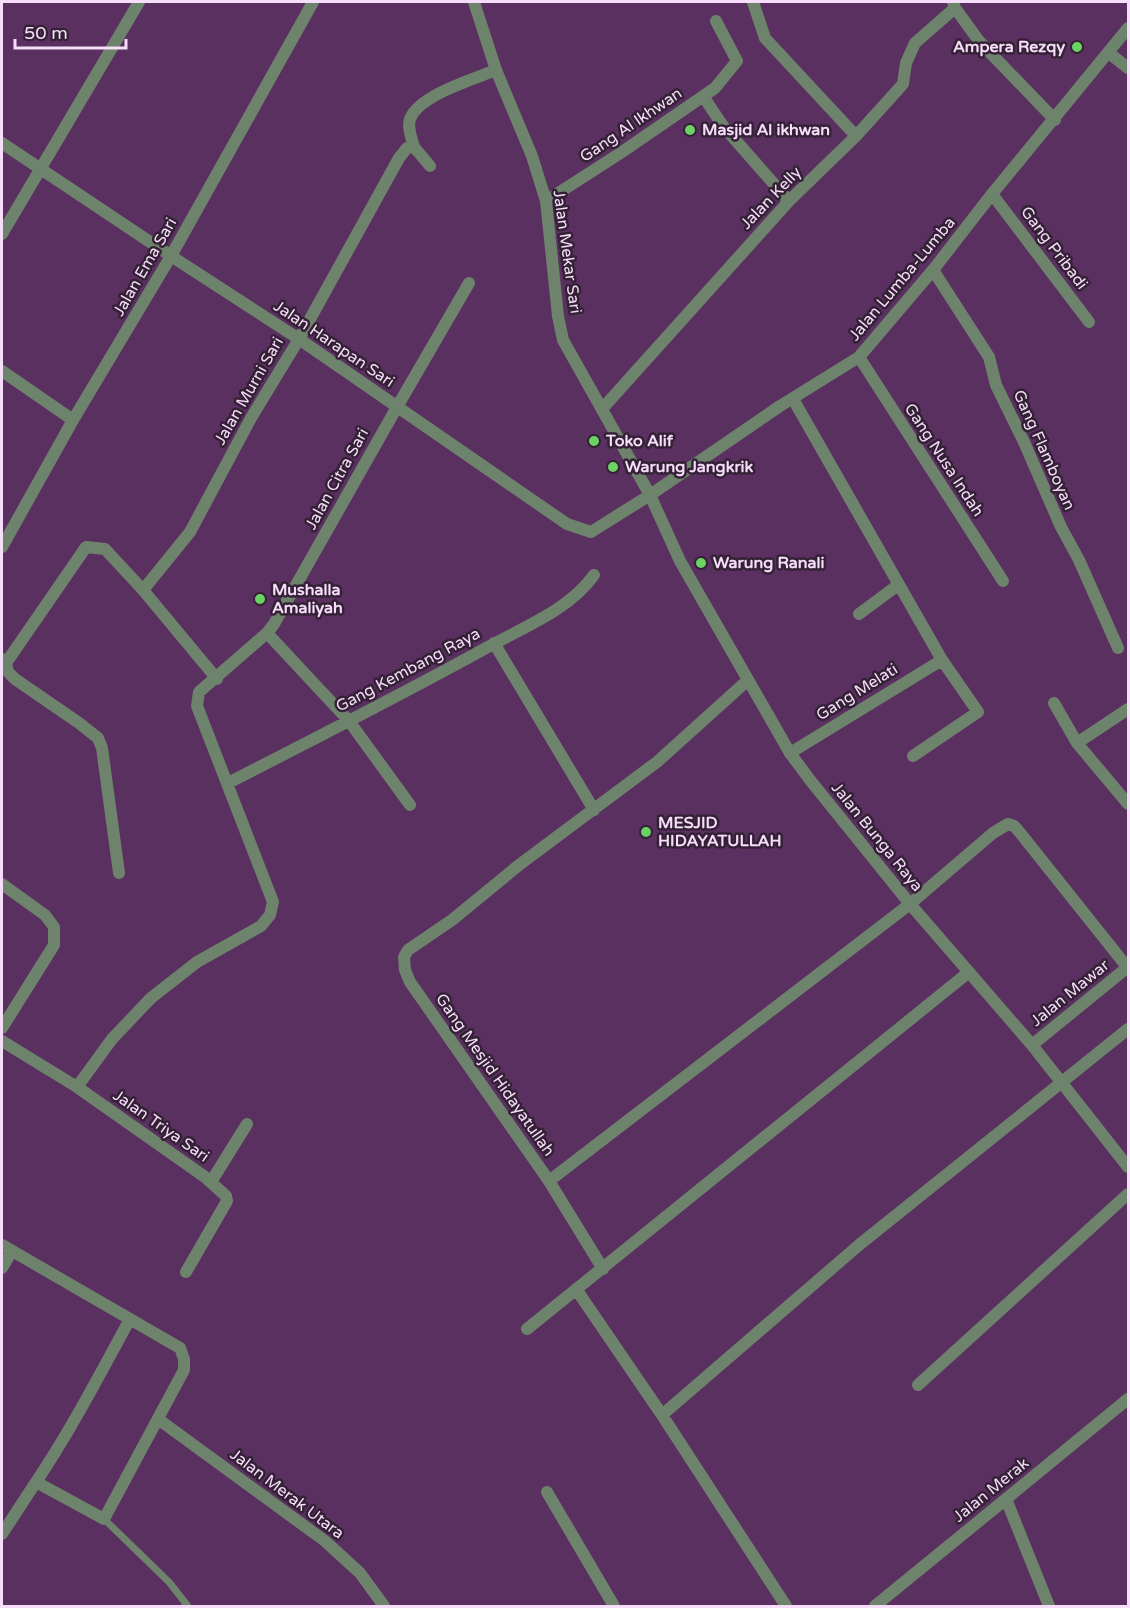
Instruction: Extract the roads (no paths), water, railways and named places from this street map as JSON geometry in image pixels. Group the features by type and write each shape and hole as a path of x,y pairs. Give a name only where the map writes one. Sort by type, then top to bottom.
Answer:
{"street":[{"path":"2,234 139,2"},
{"name":"Jalan Ema Sari","path":"2,547 73,420 171,256 313,2"},
{"name":"Jalan Mekar Sari","path":"474,2 496,70 532,156 546,201 558,316 563,340 650,495"},
{"path":"753,2 765,38 856,136"},
{"path":"954,5 979,41 1055,120"},
{"name":"Jalan Kelly","path":"602,409 789,201 856,136 903,84 906,63 915,43 954,5"},
{"name":"Gang Al Ikhwan","path":"546,201 715,88 737,61 716,21"},
{"name":"Jalan Lumba-Lumba","path":"650,495 859,357 933,270 1128,28"},
{"path":"1109,53 1128,68"},
{"path":"430,166 414,147 409,129 411,118 433,95 496,70"},
{"name":"Gang Al Ikhwan","path":"703,96 723,126 789,201"},
{"name":"Jalan Harapan Sari","path":"2,143 299,339 567,524 591,532 650,495"},
{"name":"Jalan Murni Sari","path":"143,590 190,532 251,418 299,339 399,158 407,148 414,147"},
{"name":"Gang Pribadi","path":"993,194 1089,322"},
{"name":"Gang Flamboyan","path":"933,270 989,357 996,385 1118,648"},
{"name":"Jalan Citra Sari","path":"228,783 197,706 199,692 217,679 267,633 469,283"},
{"name":"Gang Nusa Indah","path":"859,357 1003,581"},
{"path":"2,371 73,420"},
{"path":"793,399 942,660 978,712 913,756"},
{"name":"Jalan Bunga Raya","path":"650,495 680,561 790,753 910,904 1032,1045 1128,1167"},
{"path":"119,873 102,748 98,738 15,679 8,672 4,661 86,547 105,549 143,590 217,679"},
{"name":"Gang Kembang Raya","path":"228,783 349,721 564,605 584,590 594,575"},
{"path":"859,614 898,585"},
{"path":"267,633 349,721 410,805"},
{"path":"494,643 594,810"},
{"name":"Gang Melati","path":"790,753 942,660"},
{"name":"Gang Mesjid Hidayatullah","path":"748,680 657,762 519,865 452,920 408,950 404,957 405,970 410,982 549,1181 910,904 993,833 1008,824 1012,824 1128,968"},
{"path":"1054,703 1077,743 1128,804"},
{"path":"1077,743 1128,709"},
{"path":"76,1088 112,1039 151,998 197,962 261,926 270,915 273,902 228,783"},
{"path":"2,884 45,915 54,927 54,945 2,1028"},
{"name":"Jalan Mawar","path":"1032,1045 1128,968"},
{"path":"527,1329 969,972"},
{"path":"662,1415 859,1245 1128,1029"},
{"name":"Jalan Triya Sari","path":"2,1041 76,1088 211,1182 226,1196 227,1201 186,1272"},
{"path":"211,1182 247,1124"},
{"path":"549,1181 603,1269"},
{"path":"918,1385 1128,1194"},
{"path":"2,1268 7,1248 180,1348 184,1359 184,1370 104,1519 36,1482"},
{"path":"576,1289 662,1415 786,1606"},
{"path":"2,1534 69,1430 102,1366 130,1319"},
{"name":"Jalan Merak","path":"875,1606 1128,1399"},
{"name":"Jalan Merak Utara","path":"158,1419 325,1541 360,1572 384,1606"},
{"path":"547,1492 615,1606"},
{"path":"1006,1499 1049,1606"}],"lane":[{"path":"104,1519 169,1582 187,1605 185,1606"}],"place":[{"name":"Ampera Rezqy","path":"1077,47"},
{"name":"Masjid Al ikhwan","path":"690,130"},
{"name":"Toko Alif","path":"594,441"},
{"name":"Warung Jangkrik","path":"613,467"},
{"name":"Warung Ranali","path":"701,563"},
{"name":"Mushalla Amaliyah","path":"260,599"},
{"name":"MESJID HIDAYATULLAH","path":"646,832"}]}
